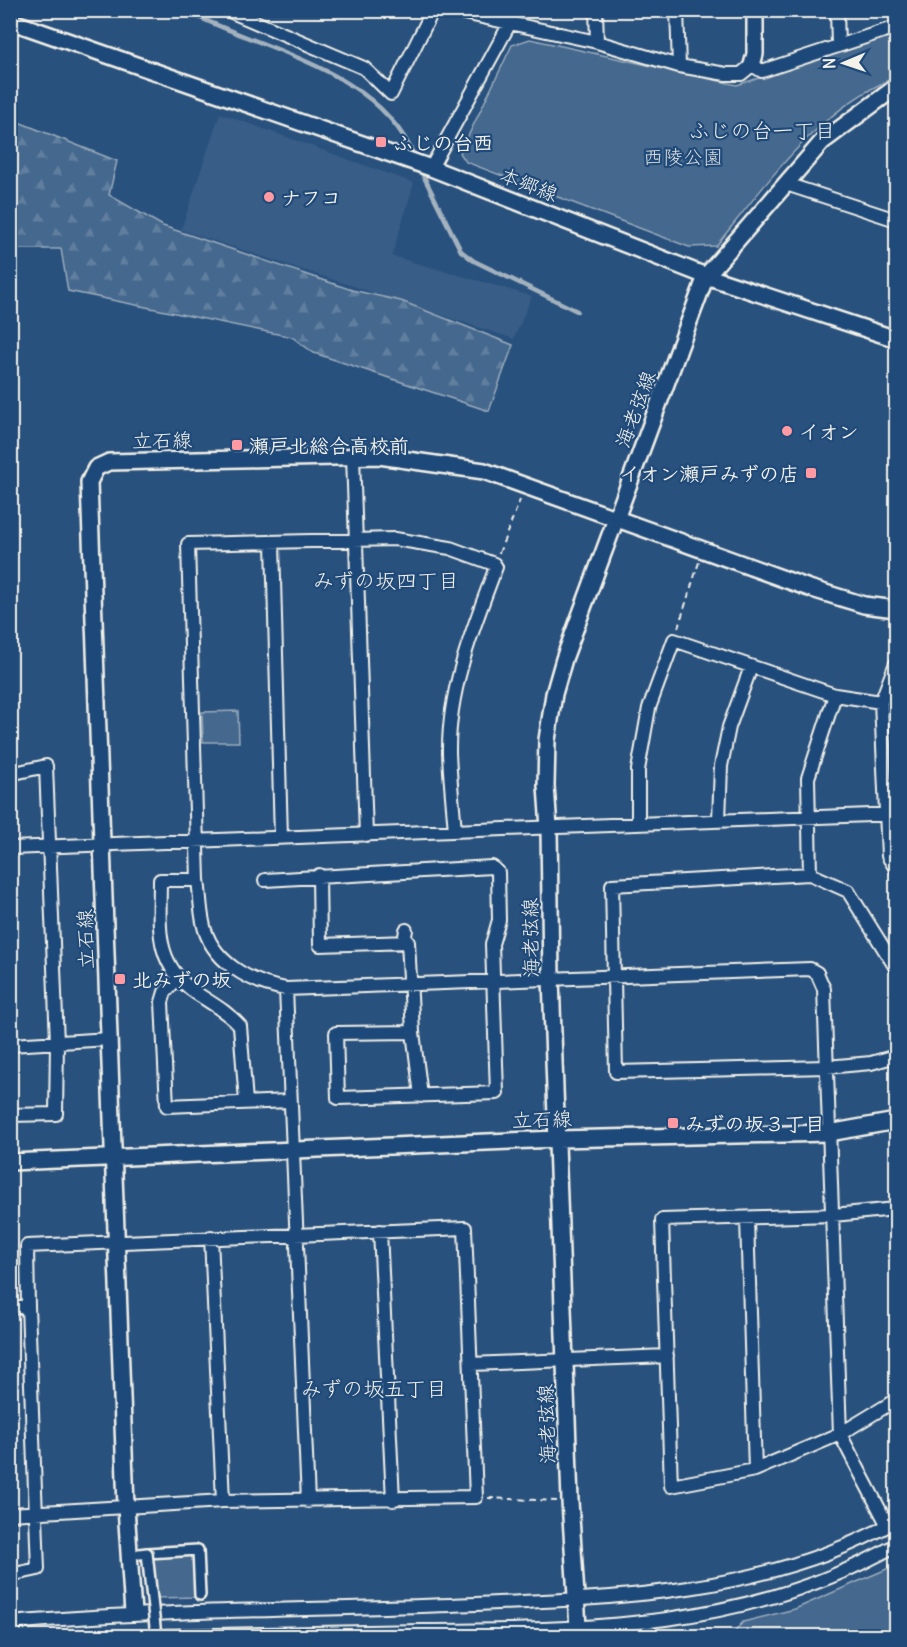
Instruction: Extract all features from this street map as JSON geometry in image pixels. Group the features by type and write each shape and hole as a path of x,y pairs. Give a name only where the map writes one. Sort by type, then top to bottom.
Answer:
{"street":[{"path":"227,10 364,68 391,94 433,10"},
{"path":"450,10 511,17 679,66 726,74 741,74 752,65 756,54 755,10"},
{"path":"596,10 597,42"},
{"path":"677,10 679,66"},
{"path":"837,10 838,46"},
{"path":"428,167 511,17"},
{"name":"本郷線","path":"10,21 428,167 706,276 897,339"},
{"path":"752,65 762,70 897,27"},
{"path":"706,276 822,142 897,87"},
{"path":"786,184 894,217"},
{"name":"海老弦線","path":"578,1632 570,1502 551,978 549,828 546,786 548,740 554,694 564,659 706,276"},
{"path":"353,456 366,835"},
{"name":"立石線","path":"897,609 864,604 809,588 704,548 616,520 484,471 379,456 109,462 99,466 92,474 90,482 115,1158 557,1139 829,1134 897,1121"},
{"path":"10,1623 133,1613 341,1609 577,1599 682,1590 755,1574 847,1547 892,1523 840,1434 824,989 817,973 810,969 286,989 265,986 242,975 221,957 203,924 198,880 199,841 188,544 273,543 357,538 394,539 450,548 494,564 496,567 465,649 454,700 449,752 455,831"},
{"path":"273,543 281,838"},
{"path":"638,824 639,770 649,708 674,640 835,694 881,702"},
{"path":"897,663 881,702 892,814 888,856 897,869"},
{"path":"719,820 721,766 729,727 750,667"},
{"path":"810,874 808,778 835,694"},
{"path":"10,774 45,766 57,1043 56,1114 10,1115"},
{"path":"10,848 892,814"},
{"path":"265,880 319,875 492,867 498,872 499,920 492,944 497,1093 338,1098 336,1032 413,1032"},
{"path":"897,968 848,891 810,874 612,885 616,1072 827,1067 871,1063 897,1056"},
{"path":"319,875 320,945 405,936 408,942 413,1032 421,1096"},
{"path":"198,880 160,880 159,940 178,978 232,1017 240,1026 246,1102"},
{"path":"178,978 165,992 162,1002 166,1106 290,1101"},
{"path":"286,989 291,1151 308,1501"},
{"path":"10,1045 110,1039"},
{"path":"10,1162 115,1158 126,1507 133,1613"},
{"path":"897,1209 833,1215 662,1220 671,1486 755,1470 840,1434 897,1401"},
{"path":"747,1219 755,1470"},
{"path":"10,1514 36,1511 223,1501 476,1497 465,1228 296,1233 27,1246 28,1306 36,1511 38,1569 10,1575"},
{"path":"380,1231 393,1500"},
{"path":"211,1237 223,1501"},
{"path":"10,1308 28,1306"},
{"path":"471,1364 667,1356"},
{"path":"163,1636 533,1630 578,1632 684,1618 750,1605 849,1570 897,1545"},
{"path":"156,1636 143,1553 198,1550 200,1594"}],"path":[{"path":"494,564 526,486"},
{"path":"674,640 704,548"},
{"path":"476,1497 570,1502"}],"shaded area":[{"path":"220,113 414,183 392,256 532,296 514,339 181,230"}],"green space":[{"name":"西陵公園","path":"896,34 896,77 868,91 819,127 775,173 716,246 689,247 466,162 460,153 512,45 530,39 737,85"},
{"path":"11,119 117,161 109,195 163,226 352,290 401,301 513,345 489,411 314,353 292,337 68,291 61,249 11,249"},
{"path":"896,697 896,807 894,807 893,705"},
{"path":"238,711 239,742 203,742 202,712"},
{"path":"195,1556 197,1597 155,1598 149,1557"},
{"path":"896,1565 896,1636 731,1636 743,1622 795,1609"}],"waterway":[{"path":"184,10 282,51 346,82 374,103 398,127 415,158"},
{"path":"420,169 461,251 474,261 577,311"}],"place":[{"name":"ふじの台西","path":"381,142"},
{"name":"ナフコ","path":"269,197"},
{"name":"イオン","path":"787,431"},
{"name":"瀬戸北総合高校前","path":"237,445"},
{"name":"イオン瀬戸みずの店","path":"811,473"},
{"name":"北みずの坂","path":"120,979"},
{"name":"みずの坂３丁目","path":"673,1123"}],"district":[{"name":"ふじの台一丁目","path":"762,130"},
{"name":"みずの坂四丁目","path":"386,580"},
{"name":"みずの坂五丁目","path":"374,1388"}]}
